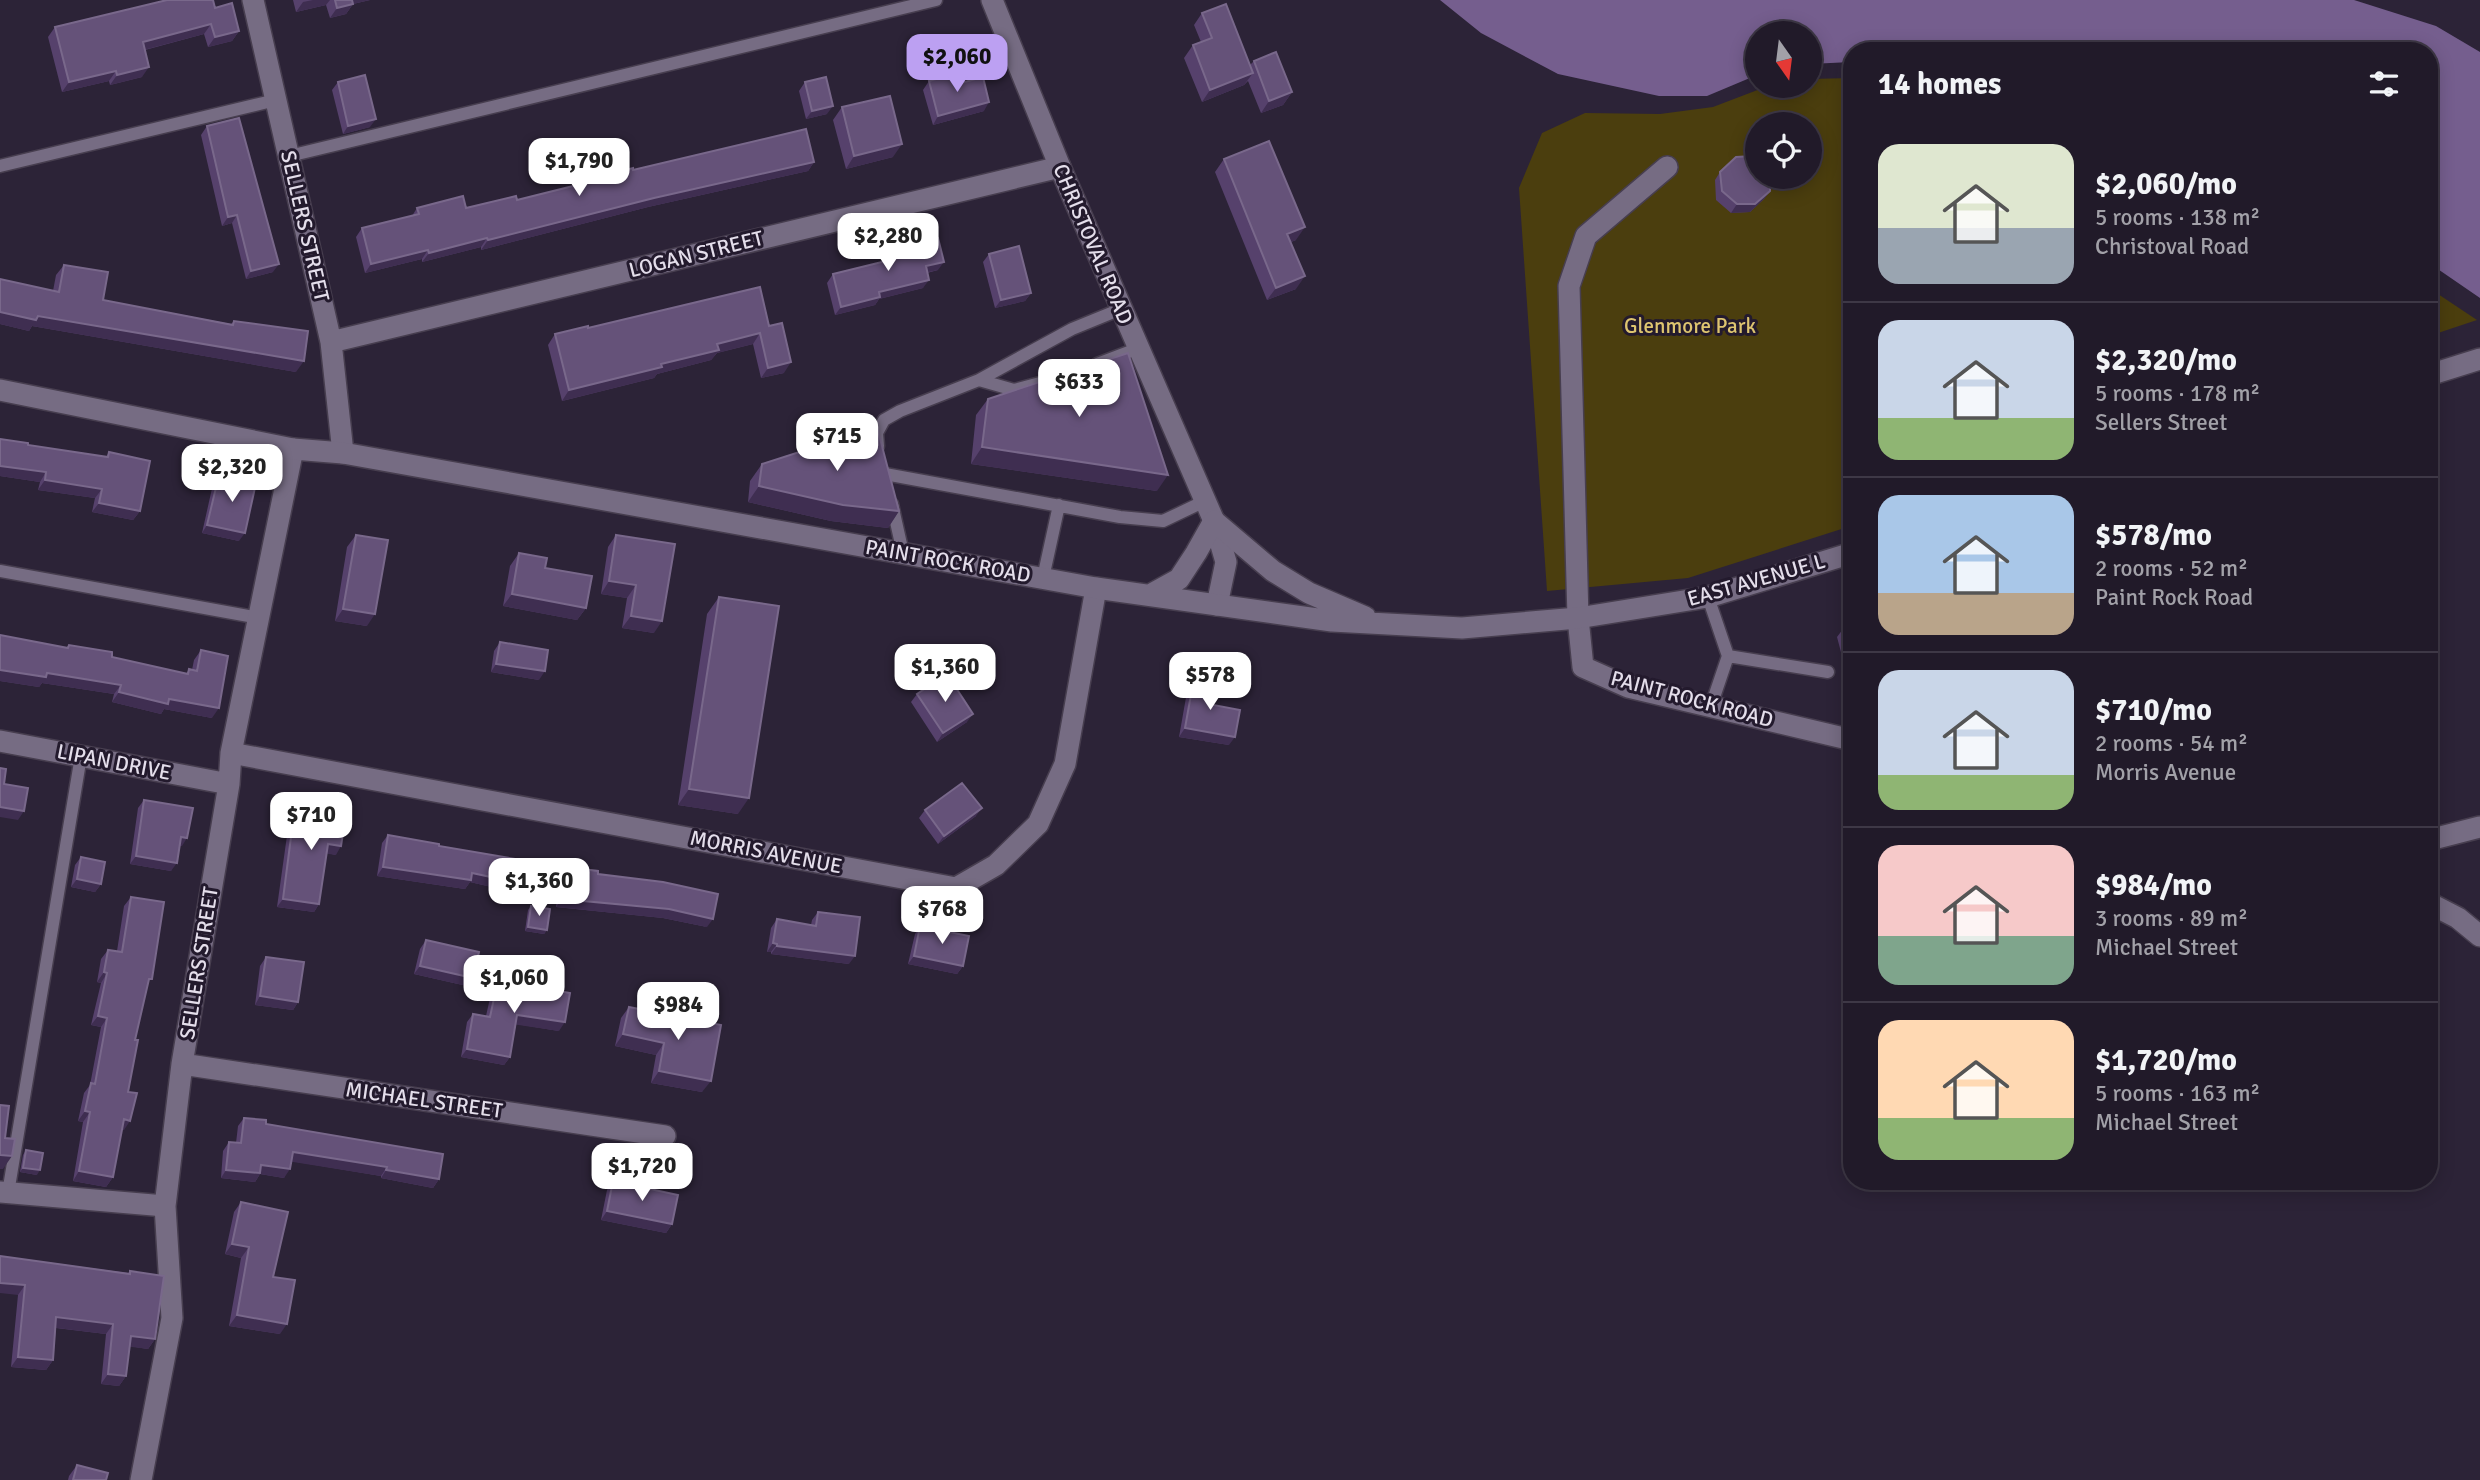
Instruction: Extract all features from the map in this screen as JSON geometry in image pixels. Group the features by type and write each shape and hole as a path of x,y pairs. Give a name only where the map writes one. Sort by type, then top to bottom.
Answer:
{"street":[{"name":"SELLERS STREET","path":"253,0 331,342 343,453"},
{"name":"CHRISTOVAL ROAD","path":"992,0 1060,167 1214,521 1226,562 1217,605"},
{"name":"LOGAN STREET","path":"331,342 1060,167"},
{"path":"1578,618 1569,286 1587,236 1667,167"},
{"path":"2438,371 2480,359"},
{"name":"PAINT ROCK ROAD","path":"0,390 293,449 343,453 1043,578 1217,605 1332,621 1462,628 1578,618 1583,667 1628,687 1843,738"},
{"name":"SELLERS STREET","path":"141,1480 172,1318 165,1206 182,1064 229,784 231,753 293,449"},
{"path":"1150,595 1179,579 1214,521 1248,552 1300,588 1380,624"},
{"name":"EAST AVENUE L","path":"1578,618 1708,597 1843,556"},
{"name":"MORRIS AVENUE","path":"231,753 956,888 996,864 1038,824 1065,764 1096,587"},
{"name":"LIPAN DRIVE","path":"0,741 229,784"},
{"path":"2438,838 2480,827"},
{"path":"2438,908 2458,918 2480,936"},
{"name":"MICHAEL STREET","path":"182,1064 665,1136"},
{"path":"4,1193 165,1206"}],"lane":[{"path":"289,156 936,0"},
{"path":"0,166 276,100"},
{"path":"903,553 877,433 884,420 979,380 1072,329 1121,309"},
{"path":"1080,371 1139,348"},
{"path":"979,380 1014,390 1057,378"},
{"path":"884,474 1120,516 1163,521 1205,500"},
{"path":"1043,578 1059,505"},
{"path":"0,572 259,618"},
{"path":"1708,597 1728,656 1711,706"},
{"path":"1728,656 1828,672"},
{"path":"4,1193 81,756"}],"green space":[{"name":"Glenmore Park","path":"1843,78 1843,529 1688,578 1547,591 1519,188 1542,133 1585,113 1660,114 1713,107 1745,95 1745,98 1822,98 1822,79"},
{"path":"2438,294 2477,320 2438,333"}],"shaded area":[{"path":"1440,0 2354,0 2436,26 2480,52 2480,298 2438,269 2438,42 1843,42 1843,62 1822,63 1822,21 1745,21 1745,80 1707,96 1659,96 1558,74 1481,33"}],"building":[{"path":"167,0 213,0 215,8 232,3 239,31 215,37 211,24 143,42 149,67 117,75 116,71 69,82 55,27"},
{"path":"335,0 352,0 353,4 337,8"},
{"path":"1226,4 1253,73 1210,90 1193,45 1212,38 1202,13"},
{"path":"1276,52 1292,92 1269,101 1254,61"},
{"path":"954,74 957,84 983,77 989,102 938,116 929,81"},
{"path":"365,75 376,119 348,126 338,82"},
{"path":"826,77 833,106 812,111 805,82"},
{"path":"890,96 902,144 854,156 842,107"},
{"path":"239,118 279,264 251,271 237,215 228,217 207,126"},
{"path":"806,129 814,162 654,198 488,240 487,238 429,253 428,250 371,264 362,228 419,214 417,208 463,196 466,208 516,196 517,200 633,168"},
{"path":"1269,141 1305,227 1287,234 1305,276 1276,288 1224,159"},
{"path":"1745,156 1745,189 1770,189 1755,204 1737,204 1722,191 1720,172 1736,157"},
{"path":"938,238 944,262 926,266 929,280 879,292 880,297 841,307 833,274 890,260 888,250"},
{"path":"1019,246 1031,293 1001,300 989,254"},
{"path":"64,265 108,272 103,300 233,325 234,321 308,331 304,361 38,316 36,320 0,312 0,279 59,292"},
{"path":"760,287 769,326 782,323 791,362 768,368 760,333 717,344 719,350 569,390 555,334"},
{"path":"1128,353 1168,475 982,447 988,399"},
{"path":"877,427 899,511 843,505 759,486 762,464"},
{"path":"0,439 108,457 109,452 150,461 140,511 99,503 102,489 45,480 46,472 0,466"},
{"path":"219,475 256,483 245,533 207,525"},
{"path":"356,535 388,540 375,614 343,609"},
{"path":"616,535 675,544 662,621 631,616 636,585 609,581"},
{"path":"519,553 547,558 545,568 592,576 586,608 512,594"},
{"path":"719,597 779,606 749,798 689,789"},
{"path":"0,635 68,648 69,645 112,652 112,657 188,674 189,669 197,671 201,650 228,656 219,708 169,699 168,704 119,692 121,685 47,673 46,677 0,670"},
{"path":"500,642 548,650 545,671 496,664"},
{"path":"947,674 973,714 943,733 917,694"},
{"path":"1194,678 1212,681 1208,704 1240,710 1235,737 1185,728"},
{"path":"0,768 6,769 4,784 28,788 24,811 0,807"},
{"path":"962,783 982,808 944,836 925,810"},
{"path":"144,800 193,808 187,838 181,837 177,863 136,856"},
{"path":"295,806 346,814 341,846 328,844 319,904 283,899"},
{"path":"388,835 533,862 528,885 472,873 471,880 383,867"},
{"path":"81,857 105,862 101,884 77,879"},
{"path":"565,867 663,882 718,894 713,919 669,909 562,899"},
{"path":"131,897 164,902 152,979 149,979 135,1040 138,1040 128,1092 137,1093 130,1121 124,1119 113,1177 79,1171 90,1112 85,1111 91,1083 95,1084 107,1018 98,1016 107,973 104,972 108,950 122,952"},
{"path":"531,906 550,909 547,930 528,927"},
{"path":"818,912 860,917 855,956 777,946 773,943 777,919 816,926"},
{"path":"920,926 969,936 963,966 914,956"},
{"path":"426,940 479,952 473,978 420,966"},
{"path":"266,957 304,962 298,1002 260,996"},
{"path":"498,980 570,993 565,1022 517,1015 510,1057 467,1049 473,1014 490,1017"},
{"path":"629,1007 721,1025 711,1081 659,1071 664,1043 623,1034"},
{"path":"0,1105 9,1106 5,1138 15,1139 12,1156 0,1155"},
{"path":"244,1118 443,1154 439,1179 386,1170 387,1167 293,1152 290,1169 261,1165 260,1173 226,1170 229,1142 241,1143"},
{"path":"26,1150 43,1153 40,1170 23,1168"},
{"path":"613,1181 678,1195 672,1224 607,1211"},
{"path":"241,1202 288,1212 273,1277 295,1280 287,1324 237,1315 249,1247 232,1244"},
{"path":"0,1256 130,1274 130,1271 164,1276 155,1339 131,1336 126,1376 108,1374 113,1324 56,1317 53,1360 18,1357 25,1285 0,1283"},
{"path":"77,1465 108,1473 106,1480 73,1480"}]}
